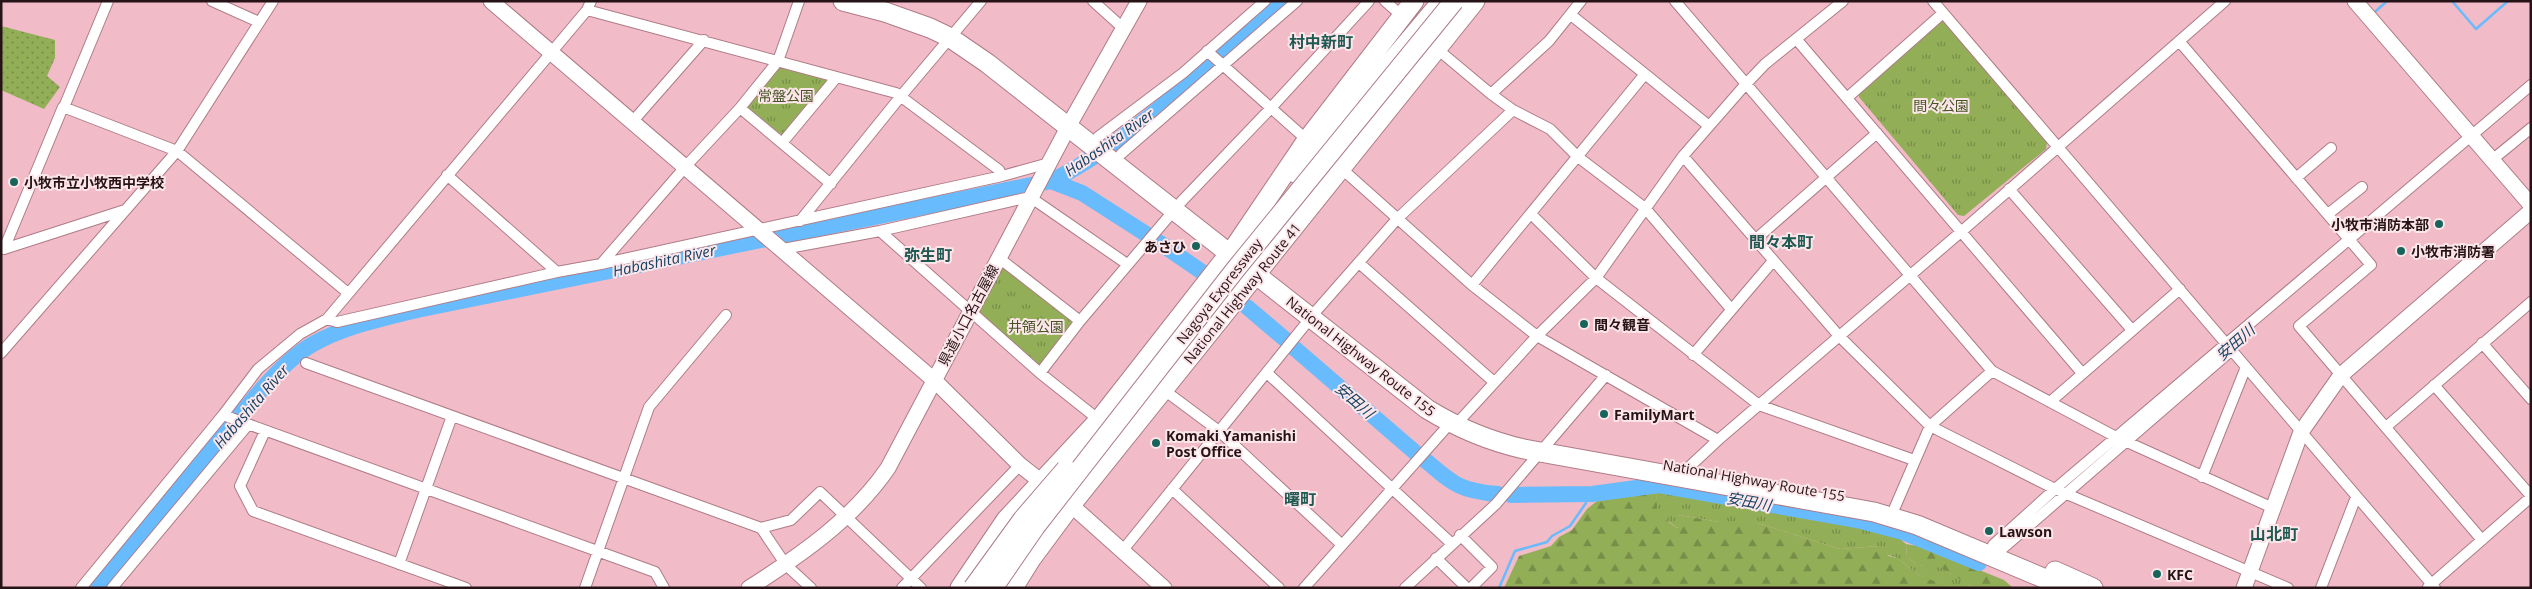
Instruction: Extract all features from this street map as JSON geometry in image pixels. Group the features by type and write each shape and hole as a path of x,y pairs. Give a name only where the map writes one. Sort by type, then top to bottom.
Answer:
{"highway":[{"name":"National Highway Route 155","path":"843,1 953,34"},
{"name":"National Highway Route 155","path":"882,1 921,13 1000,61 1070,123 1106,148 1314,314 1427,409 1457,419 1493,442 1688,468 1866,499 1895,506 1998,547 2093,588"},
{"path":"960,588 1006,520 1099,420 1232,249 1307,140 1414,1"},
{"path":"1278,199 1293,168 1360,77 1422,1"},
{"path":"1278,199 1442,1"},
{"name":"Nagoya Expressway","path":"993,588 1035,527 1235,270 1429,43 1454,1"},
{"path":"1429,43 1462,1"},
{"name":"National Highway Route 41","path":"1013,588 1030,558 1071,505 1342,169 1429,43 1475,1"},
{"name":"Nagoya Expressway","path":"973,588 1023,519 1080,452 1278,199"},
{"name":"National Highway Route 155","path":"1544,449 1874,512 1917,525 2067,588"},
{"path":"981,588 1080,452"}],"street":[{"path":"108,1 4,249 126,209"},
{"path":"212,1 259,22"},
{"path":"1,353 177,151 273,1"},
{"path":"492,1 934,380 1020,465 1071,505 1164,588"},
{"path":"601,264 686,166 740,108 778,61 799,1"},
{"path":"800,221 981,1"},
{"path":"1093,1 1124,30"},
{"name":"県道小口名古屋線","path":"749,588 786,565 848,516 874,489 888,468 1030,197 1140,1"},
{"path":"1106,148 1183,73 1265,1"},
{"path":"1106,148 1222,66 1297,1"},
{"path":"1040,373 1080,321 1177,206 1370,1"},
{"path":"1385,1 1402,16"},
{"path":"1491,94 1549,41 1581,1"},
{"path":"1675,1 1992,371 2126,442 2273,508"},
{"path":"1304,588 1457,419 1596,278 1684,156 1745,85 1765,64 1843,1"},
{"path":"1933,1 2246,366 2431,586 2531,497 2434,385"},
{"path":"1688,468 2225,1"},
{"path":"2355,1 2531,205"},
{"path":"81,588 225,416 258,368 300,334 327,319 589,6 901,96 1000,170 1002,176"},
{"path":"1848,97 1943,13"},
{"path":"1571,14 1709,126"},
{"path":"633,121 704,40"},
{"path":"1797,40 1848,97 2082,373"},
{"path":"2179,41 2370,265 2299,326 2482,540"},
{"path":"1429,43 1513,110 1550,129 1578,157 1645,208 1731,309"},
{"path":"1207,51 1307,140"},
{"path":"1472,285 1645,74"},
{"path":"782,143 836,78"},
{"path":"1998,547 2067,494 2126,442 2197,374 2531,85"},
{"path":"64,107 177,151 348,293"},
{"path":"740,108 831,184"},
{"path":"1123,550 1314,314 1397,220 1513,110"},
{"path":"2492,160 2531,128"},
{"path":"1756,239 1877,133"},
{"path":"2296,178 2331,148"},
{"path":"1684,156 1839,336 1930,426 2055,489 2288,588"},
{"path":"327,319 337,322 556,272 601,264 1002,176 1049,163"},
{"path":"1342,169 1472,285 1537,336 1718,440"},
{"path":"447,175 556,272"},
{"path":"2328,214 2362,187"},
{"path":"2009,189 2132,330"},
{"path":"782,249 880,232 1030,197 1127,264"},
{"path":"2244,588 2301,432 2341,375 2531,211"},
{"path":"1531,214 1596,278 1759,405 1914,460"},
{"path":"880,232 1040,373 1099,420"},
{"path":"999,258 1080,321"},
{"path":"1693,355 1773,261"},
{"path":"1359,263 1494,382"},
{"path":"2050,402 2180,289"},
{"path":"2386,427 2530,302"},
{"path":"585,588 649,407 726,315"},
{"path":"2482,343 2531,399"},
{"path":"306,364 761,528 791,520 820,492 848,516 921,588"},
{"path":"2202,477 2246,366"},
{"path":"1895,506 1930,426 1992,371"},
{"path":"1267,373 1452,543"},
{"path":"1405,588 1460,535 1496,504 1606,375"},
{"path":"1164,390 1219,432 1342,544"},
{"path":"1998,547 2055,489 2116,437 2179,390"},
{"path":"225,416 655,572 664,588"},
{"path":"400,564 452,416"},
{"path":"112,588 246,425"},
{"path":"265,432 240,486 253,511 466,588"},
{"path":"902,588 1020,465"},
{"path":"1172,489 1279,588"},
{"path":"2321,588 2356,497"},
{"path":"761,528 786,565 811,588"},
{"path":"1460,535 1492,566 1472,588"},
{"path":"1436,558 1467,588"}],"green space":[{"name":"間々公園","path":"1948,20 2047,142 2046,149 1964,216 1958,215 1859,97 1859,92 1940,21"},
{"path":"1,26 55,40 55,58 47,76 60,87 44,109 1,90"},
{"name":"常盤公園","path":"778,67 829,80 782,135 746,108"},
{"name":"井領公園","path":"999,258 1080,321 1040,373 975,316"},
{"path":"1661,492 1877,530 1899,538 1906,544 1907,557 1919,566 1933,563 1974,588 1956,588 1928,579 1919,575 1897,558 1880,552 1879,546 1840,549 1761,524 1719,522 1680,515 1678,516 1679,528 1657,513 1656,493"},
{"path":"1656,493 1656,498 1663,514 1670,523 1678,528 1678,516 1680,515 1719,522 1747,521 1840,549 1879,546 1889,556 1897,558 1919,575 1956,588 1504,588 1519,556 1551,546 1559,537 1572,530 1587,509 1597,501"},
{"path":"1906,544 1922,547 2004,580 2013,588 1973,587 1934,566 1919,566 1907,557"}],"waterway":[{"name":"Habashita River","path":"98,588 262,388 300,352 325,338 364,324 417,310 1051,181 1113,144 1142,122 1200,74 1281,1"},
{"path":"2376,11 2387,1"},
{"path":"2452,1 2476,29 2508,1"},
{"name":"安田川","path":"1051,181 1082,193 1146,234"},
{"name":"安田川","path":"1154,239 1202,272"},
{"name":"安田川","path":"1247,307 1286,340"},
{"name":"安田川","path":"1293,347 1417,454"},
{"name":"安田川","path":"1425,460 1450,481 1458,485 1474,491 1498,494"},
{"name":"安田川","path":"1511,495 1592,494 1659,485 1857,520 1903,532 1979,563"},
{"path":"1499,588 1515,551 1547,542 1552,536 1570,526 1586,503"}],"place":[{"name":"小牧市立小牧西中学校","path":"14,182"},
{"name":"小牧市消防本部","path":"2439,224"},
{"name":"あさひ","path":"1196,246"},
{"name":"小牧市消防署","path":"2401,251"},
{"name":"間々観音","path":"1584,324"},
{"name":"FamilyMart","path":"1604,414"},
{"name":"Komaki Yamanishi Post Office","path":"1156,443"},
{"name":"Lawson","path":"1989,531"},
{"name":"KFC","path":"2157,574"}],"district":[{"name":"村中新町","path":"1321,42"},
{"name":"間々本町","path":"1781,242"},
{"name":"弥生町","path":"928,255"},
{"name":"曙町","path":"1300,499"},
{"name":"山北町","path":"2274,534"}]}
